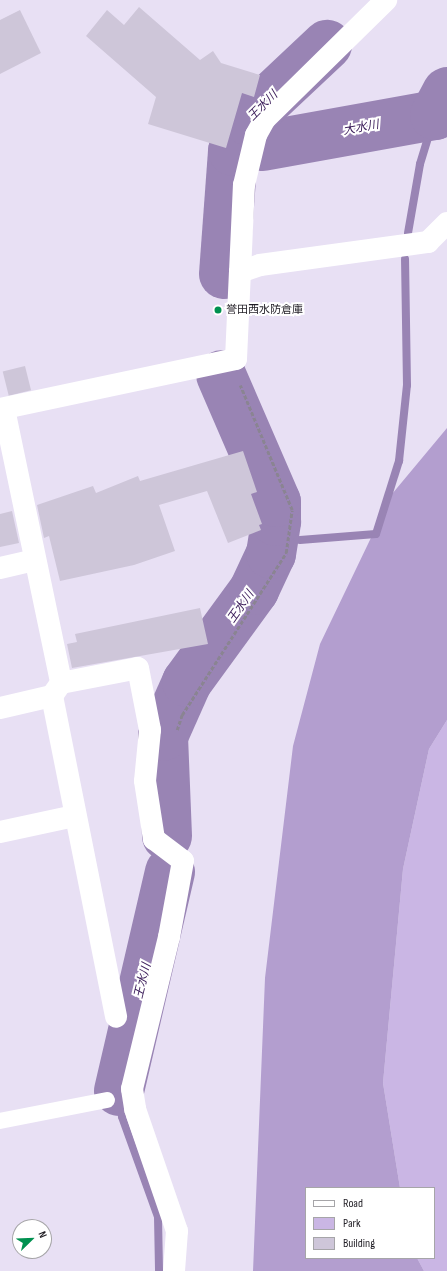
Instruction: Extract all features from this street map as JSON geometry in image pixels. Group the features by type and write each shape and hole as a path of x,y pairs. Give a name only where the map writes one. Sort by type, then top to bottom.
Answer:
{"street":[{"path":"116,1017 74,816 57,690 34,560 2,409 236,359 244,185 256,135 265,119 386,0"},
{"path":"240,272 260,265 428,242 447,224"},
{"path":"0,568 34,560"},
{"path":"0,708 57,690 138,668 150,730 145,781 154,839 183,861 169,937 132,1089 136,1109 177,1231 174,1271"},
{"path":"0,832 74,816"}],"lane":[{"path":"0,1121 107,1100"}],"path":[{"path":"175,736 182,715 286,553 292,510 238,379 236,359"}],"green space":[{"path":"447,720 447,1271 424,1271 418,1259 435,1259 435,1187 400,1187 383,1083 403,869 429,749"}],"shaded area":[{"path":"447,428 447,720 429,749 403,869 383,1083 400,1187 305,1187 305,1259 418,1259 424,1271 253,1271 265,978 293,746 320,644 392,494"}],"building":[{"path":"139,7 200,60 213,51 221,63 260,75 254,97 242,93 226,148 148,124 156,97 86,36 107,10 124,25"},
{"path":"20,10 41,53 0,74 0,20"},
{"path":"25,366 31,390 9,396 3,372"},
{"path":"243,451 257,492 251,494 262,524 259,525 261,530 228,543 207,491 159,505 175,551 134,565 60,581 49,536 44,538 37,505 93,486 96,493 138,476 140,481"},
{"path":"12,511 19,543 0,547 0,514"},
{"path":"200,608 208,644 72,668 67,644 77,642 75,634"}],"waterway":[{"name":"王水川","path":"224,274 233,151 247,120 327,45"},
{"name":"大水川","path":"263,146 435,115 447,92"},
{"path":"408,233 420,164 435,115"},
{"path":"300,540 376,534 399,461 407,385 405,259"},
{"name":"王水川","path":"167,836 163,736 187,682 254,590 271,554 276,521 276,502 221,375"},
{"name":"王水川","path":"273,541 279,541"},
{"name":"王水川","path":"119,1091 170,872"},
{"path":"119,1091 122,1117 158,1217 159,1271"}],"place":[{"name":"誉田西水防倉庫","path":"218,310"}]}
